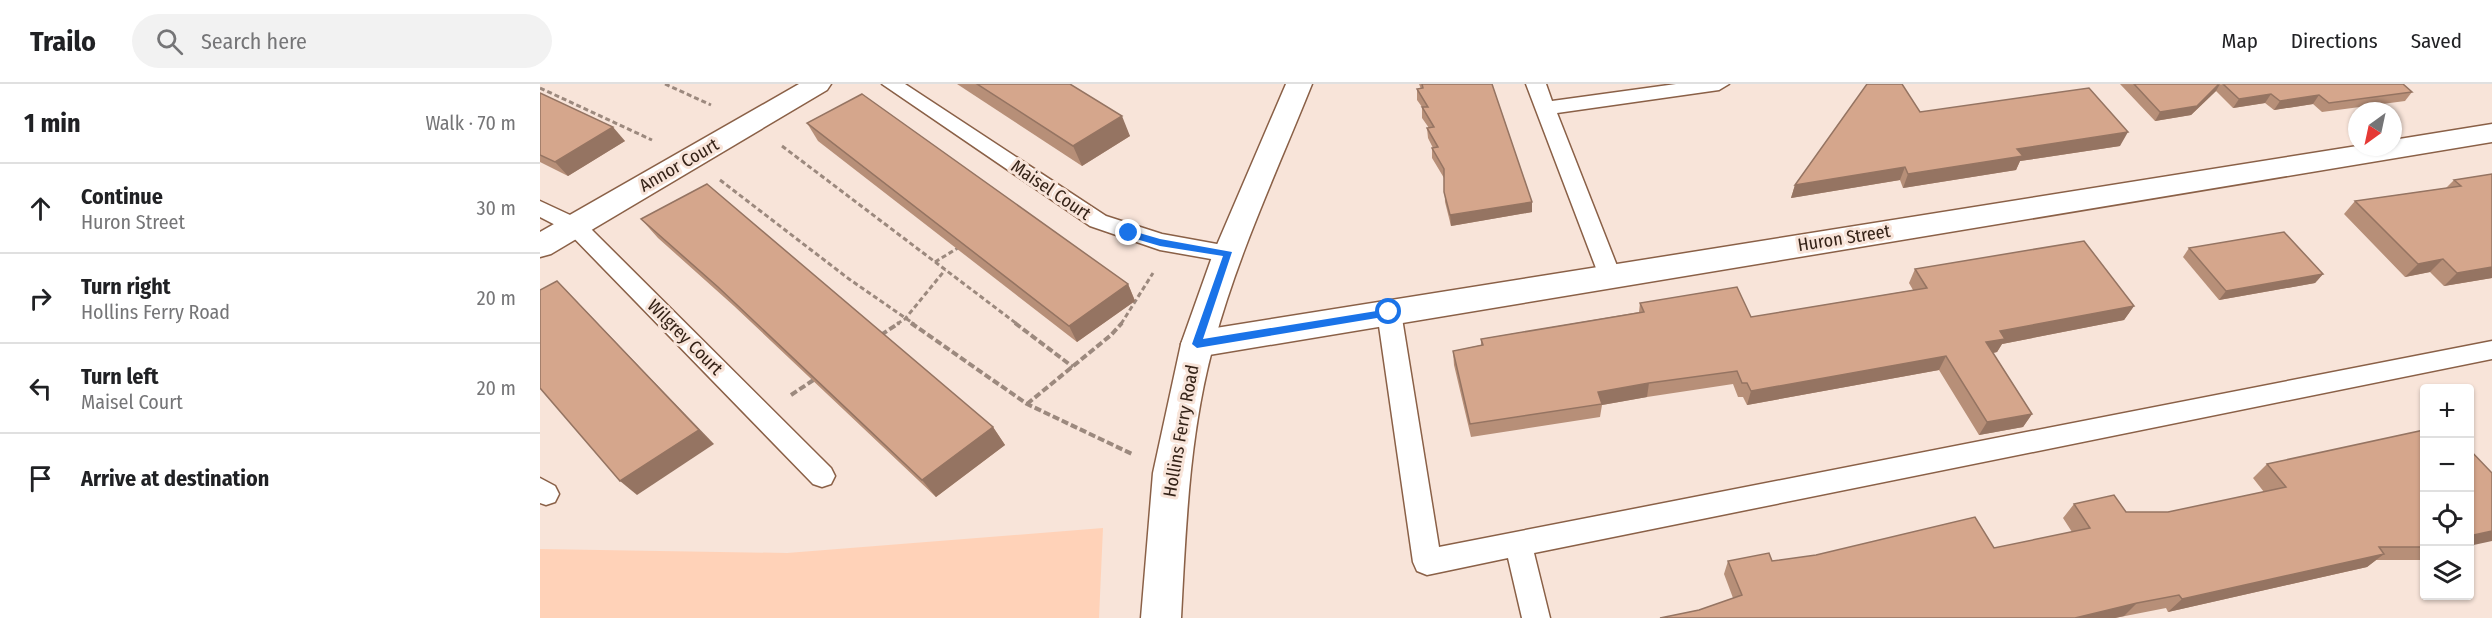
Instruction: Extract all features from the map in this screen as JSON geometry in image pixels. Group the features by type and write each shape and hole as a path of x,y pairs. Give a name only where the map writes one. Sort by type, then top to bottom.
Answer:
{"street":[{"name":"Annor Court","path":"540,246 818,84"},
{"name":"Hollins Ferry Road","path":"1161,618 1171,473 1197,344 1228,254 1299,84"},
{"name":"Huron Street","path":"1197,344 2492,132"}],"lane":[{"name":"Maisel Court","path":"892,84 1098,221 1129,233 1170,244 1228,254"},
{"path":"1536,84 1610,276"},
{"path":"1546,108 1719,84"},
{"name":"Wilgrey Court","path":"540,208 575,226 822,476"},
{"path":"1389,312 1427,562 1518,542 2492,350"},
{"path":"1518,542 1536,618"}],"path":[{"path":"665,84 751,123 1073,366"},
{"path":"540,88 691,158 849,279 1028,404 1171,473"},
{"path":"935,262 964,244"},
{"path":"1028,404 1111,335 1127,317 1170,244"},
{"path":"877,338 905,319 945,270"},
{"path":"761,414 819,376"}],"shaded area":[{"path":"1103,528 1099,618 540,618 540,549 787,553"}],"building":[{"path":"977,84 1070,84 1122,116 1073,146"},
{"path":"1422,84 1492,84 1532,202 1450,215 1444,192 1444,169 1432,148 1438,147 1427,128 1434,127 1422,107 1428,107 1417,89 1423,88"},
{"path":"1867,84 1902,84 1920,112 2089,88 2128,132 2017,149 2023,156 1908,174 1905,167 1795,185"},
{"path":"2134,84 2219,84 2197,106 2160,112"},
{"path":"2223,84 2403,84 2412,92 2329,103 2319,95 2280,101 2271,94 2239,99"},
{"path":"540,93 613,127 555,162 540,155"},
{"path":"862,94 1128,284 1069,326 807,123"},
{"path":"2492,174 2492,267 2457,273 2443,259 2418,264 2355,201 2461,186 2454,180"},
{"path":"707,184 993,427 922,480 718,287 641,219"},
{"path":"2284,232 2323,274 2226,291 2189,248"},
{"path":"2084,241 2134,306 2000,331 2005,339 1986,342 2032,414 1987,422 1946,356 1751,391 1747,383 1742,383 1737,371 1649,383 1598,392 1602,404 1470,424 1453,351 1483,345 1481,339 1644,312 1640,303 1737,287 1751,317 1927,288 1915,269"},
{"path":"557,281 699,430 620,481 540,388 540,290"},
{"path":"2420,431 2420,547 2379,547 2384,554 2182,599 2179,595 2075,618 1660,618 1699,610 1742,595 1728,561 1769,553 1772,561 1816,555 1975,517 1994,548 2090,528 2074,504 2114,495 2126,512 2168,512 2286,487 2267,464"},
{"path":"2474,454 2492,473 2492,531 2474,535"}],"route":[{"path":"1129,233 1160,242 1228,254 1197,344 1389,312"}]}
